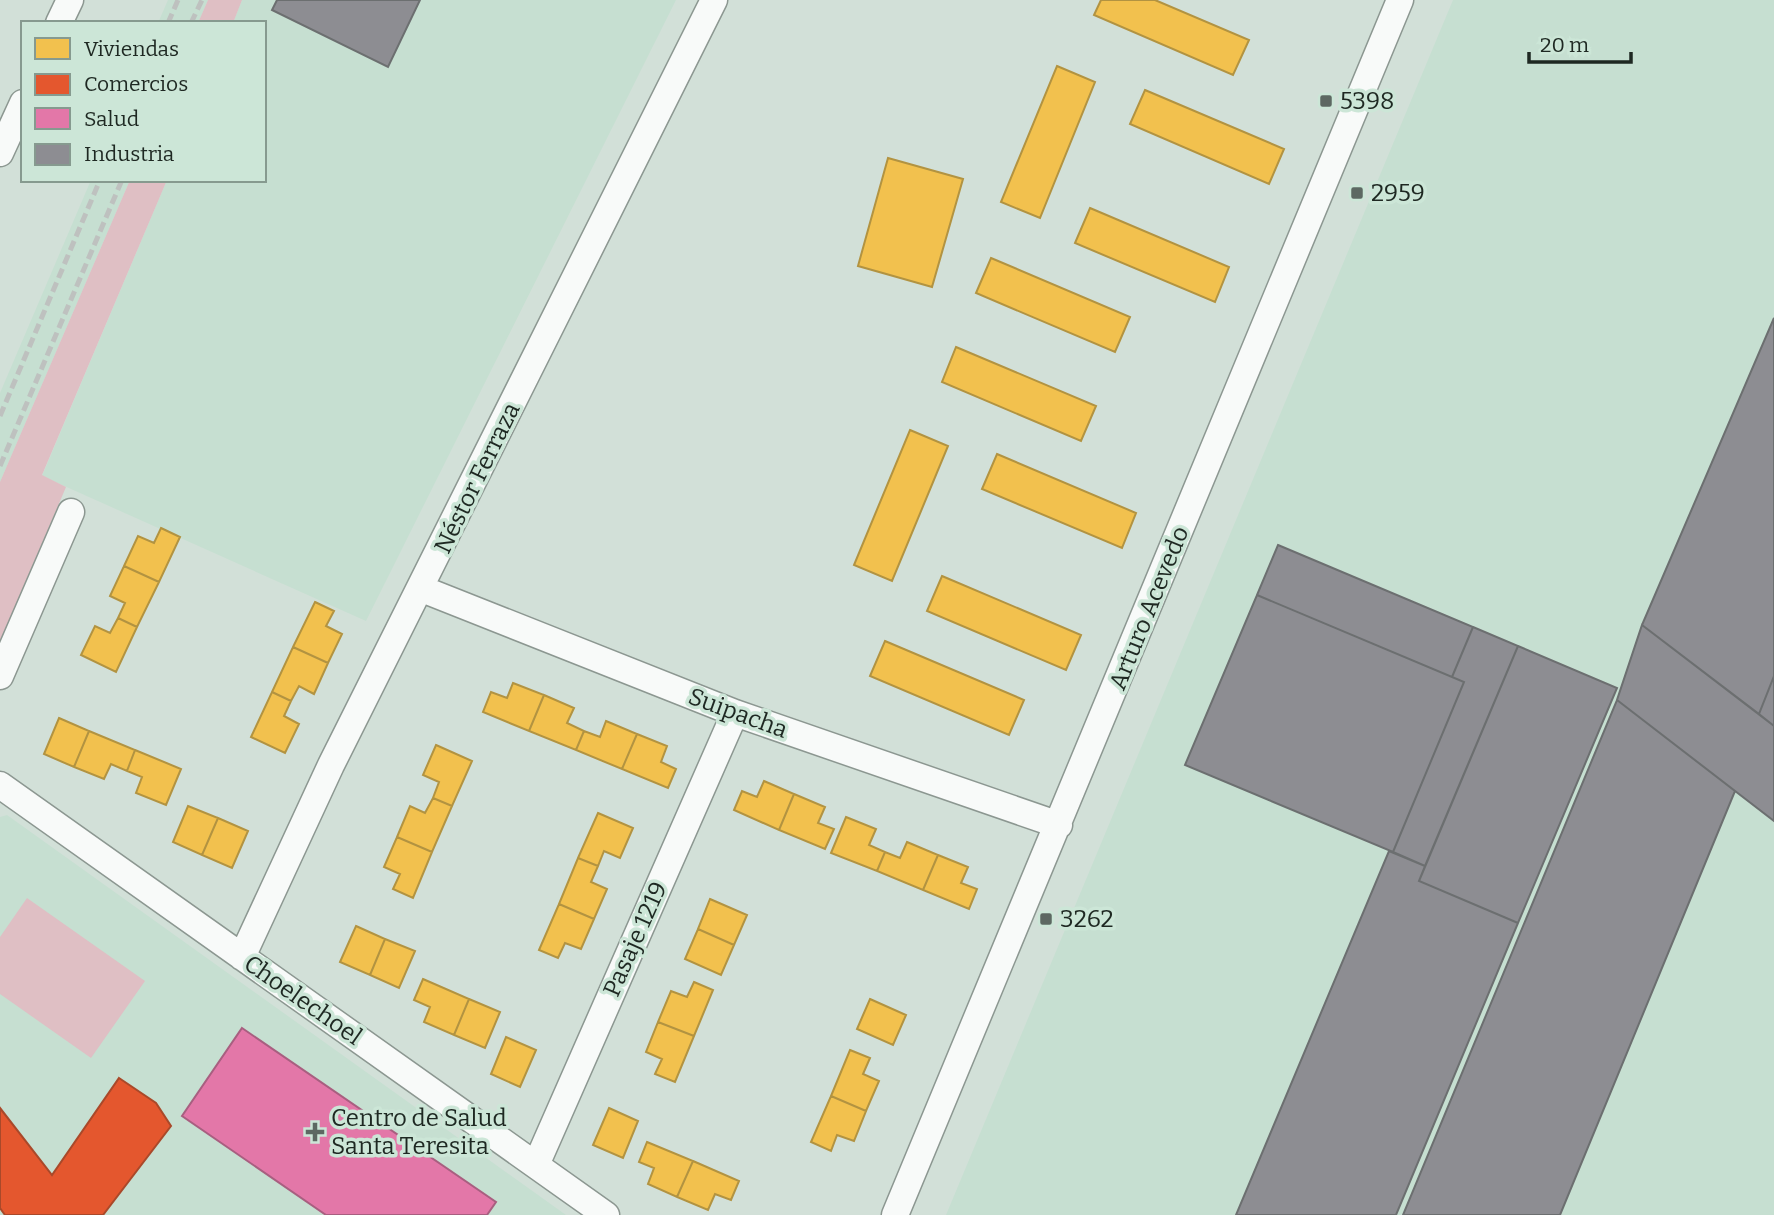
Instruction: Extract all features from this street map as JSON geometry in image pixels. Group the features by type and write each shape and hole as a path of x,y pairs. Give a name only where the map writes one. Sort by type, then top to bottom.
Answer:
{"street":[{"path":"60,21 70,0"},
{"name":"Néstor Ferraza","path":"242,957 331,765 422,589 714,0"},
{"name":"Arturo Acevedo","path":"895,1215 1400,0"},
{"path":"0,153 21,107"},
{"path":"0,676 71,512"},
{"name":"Suipacha","path":"422,589 735,713 1059,825"},
{"name":"Pasaje 1219","path":"536,1165 735,713"},
{"name":"Choelechoel","path":"0,785 606,1215"}],"shaded area":[{"path":"168,0 208,0 199,21 159,21"},
{"path":"208,0 242,0 234,21 199,21"},
{"path":"242,0 676,0 366,621 42,476 166,182 266,182 266,21 234,21"},
{"path":"1453,0 1774,0 1774,1215 946,1215"},
{"path":"90,182 129,182 0,482 0,393"},
{"path":"129,182 166,182 42,475 66,487 0,643 0,482"},
{"path":"7,815 566,1215 0,1215 0,817"},
{"path":"27,898 145,981 91,1058 0,994 0,937"}],"building: Viviendas":[{"path":"1101,0 1155,0 1249,40 1233,75 1094,15"},
{"path":"1057,66 1095,82 1040,218 1001,202"},
{"path":"1145,90 1284,149 1269,184 1130,124"},
{"path":"888,158 963,179 932,287 858,266"},
{"path":"1090,208 1229,267 1215,302 1075,243"},
{"path":"991,258 1130,317 1115,352 976,293"},
{"path":"956,347 1096,406 1081,441 942,382"},
{"path":"910,430 948,446 892,581 854,565"},
{"path":"997,454 1136,513 1122,548 982,489"},
{"path":"161,528 180,537 159,582 124,566 138,536 154,543"},
{"path":"124,566 159,582 137,627 118,618 125,603 110,596"},
{"path":"942,576 1081,635 1066,670 927,611"},
{"path":"315,602 334,611 326,626 342,634 328,663 293,647"},
{"path":"118,618 137,627 116,672 81,655 95,626 110,633"},
{"path":"885,641 1024,700 1009,735 870,676"},
{"path":"293,647 328,663 314,694 299,686 291,701 272,692"},
{"path":"513,683 544,695 529,731 483,712 491,692 507,698"},
{"path":"272,692 291,701 284,716 299,724 285,753 251,737"},
{"path":"544,695 574,708 567,723 584,731 576,750 529,731"},
{"path":"59,718 89,731 74,767 44,754"},
{"path":"606,721 637,734 622,769 576,750 584,731 600,737"},
{"path":"89,731 135,750 127,771 111,764 104,779 74,767"},
{"path":"637,734 667,746 661,762 676,769 668,788 622,769"},
{"path":"436,745 472,761 452,806 433,798 439,782 423,775"},
{"path":"135,750 181,769 166,805 136,793 142,777 127,771"},
{"path":"764,781 794,794 779,830 734,810 742,791 757,797"},
{"path":"794,794 825,807 818,823 834,829 825,849 779,830"},
{"path":"433,798 452,806 432,852 397,837 410,806 425,813"},
{"path":"188,806 218,818 202,855 173,842"},
{"path":"598,813 633,828 620,858 604,851 598,866 578,858"},
{"path":"846,817 876,829 869,845 885,852 877,871 831,853"},
{"path":"218,818 248,831 232,868 202,855"},
{"path":"397,837 432,852 413,898 393,889 400,874 384,867"},
{"path":"907,842 938,855 923,890 877,871 885,852 900,858"},
{"path":"938,855 968,867 961,883 977,889 969,909 923,890"},
{"path":"578,858 598,866 591,882 607,889 594,919 559,904"},
{"path":"710,899 747,915 734,945 698,929"},
{"path":"559,904 594,919 581,949 565,943 558,958 539,950"},
{"path":"356,926 385,939 370,975 340,962"},
{"path":"698,929 734,945 721,975 685,959"},
{"path":"385,939 415,951 399,988 370,975"},
{"path":"423,979 469,999 454,1035 424,1022 430,1007 414,1000"},
{"path":"694,982 713,990 694,1036 658,1022 671,991 687,997"},
{"path":"469,999 500,1012 485,1048 454,1035"},
{"path":"870,999 906,1015 893,1045 857,1029"},
{"path":"658,1022 694,1036 675,1082 655,1074 662,1059 646,1052"},
{"path":"506,1037 536,1050 520,1087 491,1074"},
{"path":"850,1050 870,1058 863,1074 879,1081 866,1111 831,1096"},
{"path":"831,1096 866,1111 854,1141 837,1135 831,1151 811,1142"},
{"path":"609,1108 638,1121 623,1158 593,1145"},
{"path":"647,1142 693,1161 677,1197 648,1184 654,1168 639,1162"},
{"path":"693,1161 739,1181 731,1200 715,1194 708,1210 677,1197"}],"building: Comercios":[{"path":"119,1078 156,1103 171,1126 103,1215 5,1215 0,1208 0,1108 52,1175"}],"building: Salud":[{"path":"242,1028 496,1202 487,1215 326,1215 182,1116"}],"building: Industria":[{"path":"277,0 420,0 388,67 272,10"},
{"path":"1774,318 1774,676 1759,714 1642,625"},
{"path":"1278,545 1473,627 1452,677 1257,595"},
{"path":"1257,595 1464,682 1393,852 1185,765"},
{"path":"1642,625 1774,726 1774,821 1617,700"},
{"path":"1473,627 1518,646 1425,866 1393,852 1464,682 1452,677"},
{"path":"1518,646 1617,688 1518,923 1419,881"},
{"path":"1774,676 1774,726 1759,714"},
{"path":"1617,700 1735,791 1560,1215 1403,1215"},
{"path":"1389,851 1425,866 1419,881 1518,923 1396,1215 1236,1215"}],"railway":[{"path":"169,21 178,0"},
{"path":"192,21 202,0"},
{"path":"0,416 99,182"},
{"path":"0,466 121,182"}],"place":[{"name":"5398","path":"1326,101"},
{"name":"2959","path":"1357,193"},
{"name":"3262","path":"1046,919"},
{"name":"Centro de Salud Santa Teresita","path":"315,1132"}]}
